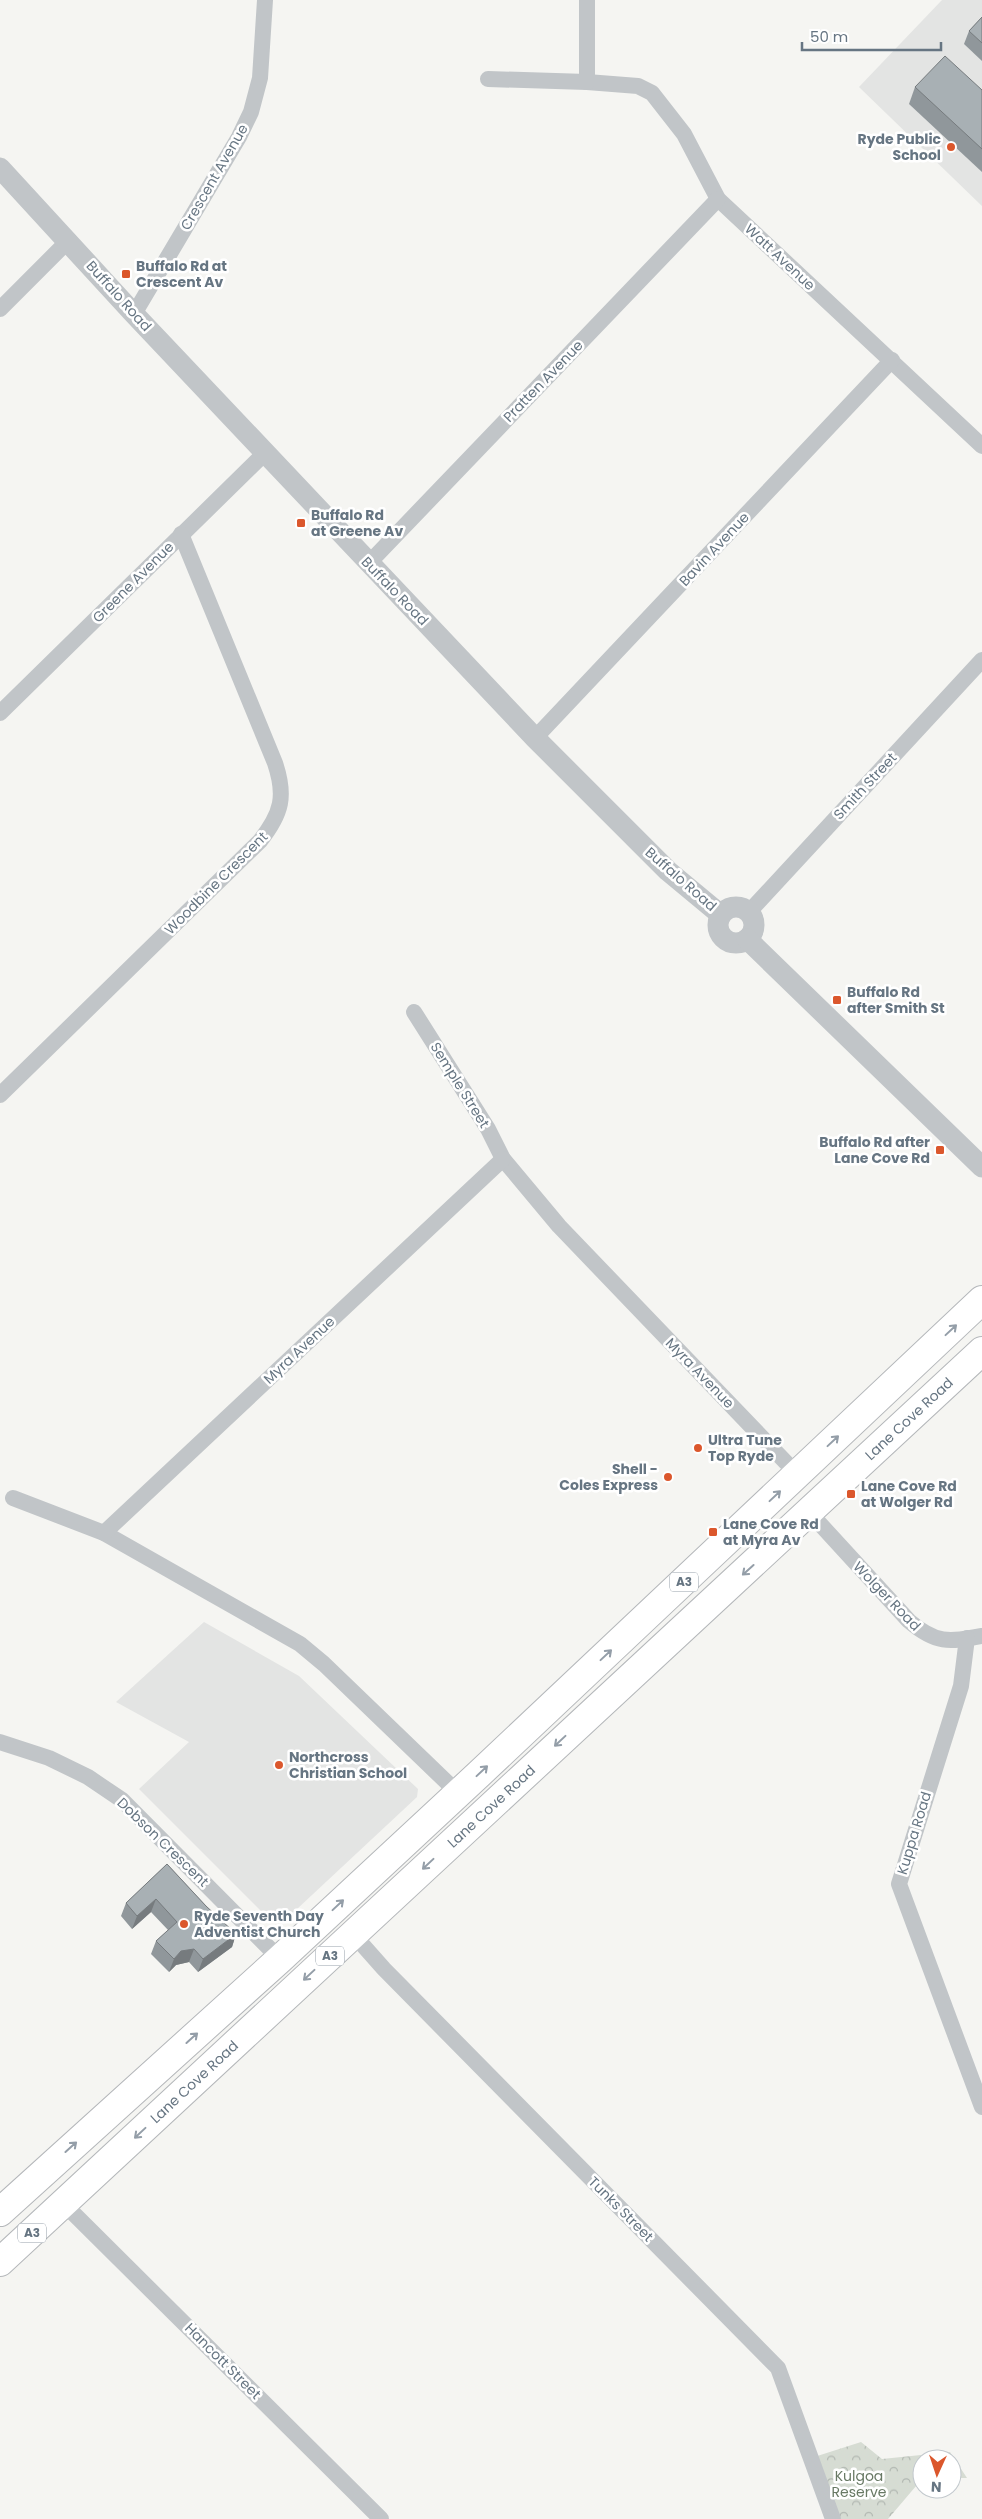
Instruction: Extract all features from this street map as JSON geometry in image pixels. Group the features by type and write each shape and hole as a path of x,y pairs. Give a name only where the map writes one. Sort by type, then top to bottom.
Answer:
{"highway":[{"name":"A3","path":"0,2212 280,1959 798,1475 982,1300"},
{"name":"Lane Cove Road","path":"0,2262 810,1513 982,1351"}],"street":[{"name":"Crescent Avenue","path":"134,314 239,137 251,112 260,78 265,0"},
{"path":"587,0 587,82"},
{"name":"Watt Avenue","path":"488,79 587,82 638,86 652,93 684,134 718,199 982,446"},
{"name":"Buffalo Road","path":"0,168 69,240 134,314 535,738 668,870 721,915"},
{"name":"Pratten Avenue","path":"368,563 718,199"},
{"path":"0,308 69,240"},
{"name":"Bavin Avenue","path":"535,738 892,360"},
{"name":"Greene Avenue","path":"0,713 266,452"},
{"name":"Woodbine Crescent","path":"0,1095 260,841 277,816 282,783 275,762 181,534"},
{"name":"Smith Street","path":"749,912 980,667"},
{"path":"732,907 738,907 749,912 754,923 754,929 747,939 731,942 722,936 718,925 721,915 732,907"},
{"path":"747,939 982,1167"},
{"name":"Semple Street","path":"414,1012 488,1129 503,1159"},
{"name":"Myra Avenue","path":"104,1533 503,1159 559,1226 798,1475"},
{"path":"13,1498 104,1533 300,1644 324,1664 458,1793"},
{"name":"Wolger Road","path":"810,1513 909,1621 924,1634 939,1640 975,1637"},
{"name":"Kuppa Road","path":"975,1637 898,1884 982,2107"},
{"name":"Dobson Crescent","path":"0,1742 49,1758 88,1777 122,1800 280,1959"},
{"name":"Tunks Street","path":"354,1934 384,1969 778,2368 833,2519"},
{"name":"Hancott Street","path":"64,2204 381,2519"}],"shaded area":[{"name":"Ryde Public School","path":"942,0 982,0 982,206 859,87"},
{"name":"Northcross Christian School","path":"204,1622 299,1676 418,1789 417,1797 282,1923 273,1923 139,1789 189,1742 116,1702"}],"green space":[{"name":"Kulgoa Reserve","path":"861,2442 882,2459 912,2456 912,2491 888,2519 833,2519 811,2458"},
{"name":"Kulgoa Reserve","path":"962,2470 967,2478 962,2478"}],"building":[{"path":"982,17 982,43 969,31"},
{"path":"945,56 982,90 982,149 915,87"},
{"name":"Ryde Seventh Day Adventist Church","path":"167,1864 206,1906 236,1934 203,1959 194,1949 181,1951 174,1959 156,1941 177,1922 156,1899 137,1916 126,1903"}],"place":[{"name":"Ryde Public School","path":"951,147"},
{"name":"Buffalo Rd at Crescent Av","path":"126,274"},
{"name":"Buffalo Rd at Greene Av","path":"301,523"},
{"name":"Buffalo Rd after Smith St","path":"837,1000"},
{"name":"Buffalo Rd after Lane Cove Rd","path":"940,1150"},
{"name":"Ultra Tune Top Ryde","path":"698,1448"},
{"name":"Shell - Coles Express","path":"668,1477"},
{"name":"Lane Cove Rd at Wolger Rd","path":"851,1494"},
{"name":"Lane Cove Rd at Myra Av","path":"713,1532"},
{"name":"Northcross Christian School","path":"279,1765"},
{"name":"Ryde Seventh Day Adventist Church","path":"184,1924"}]}
